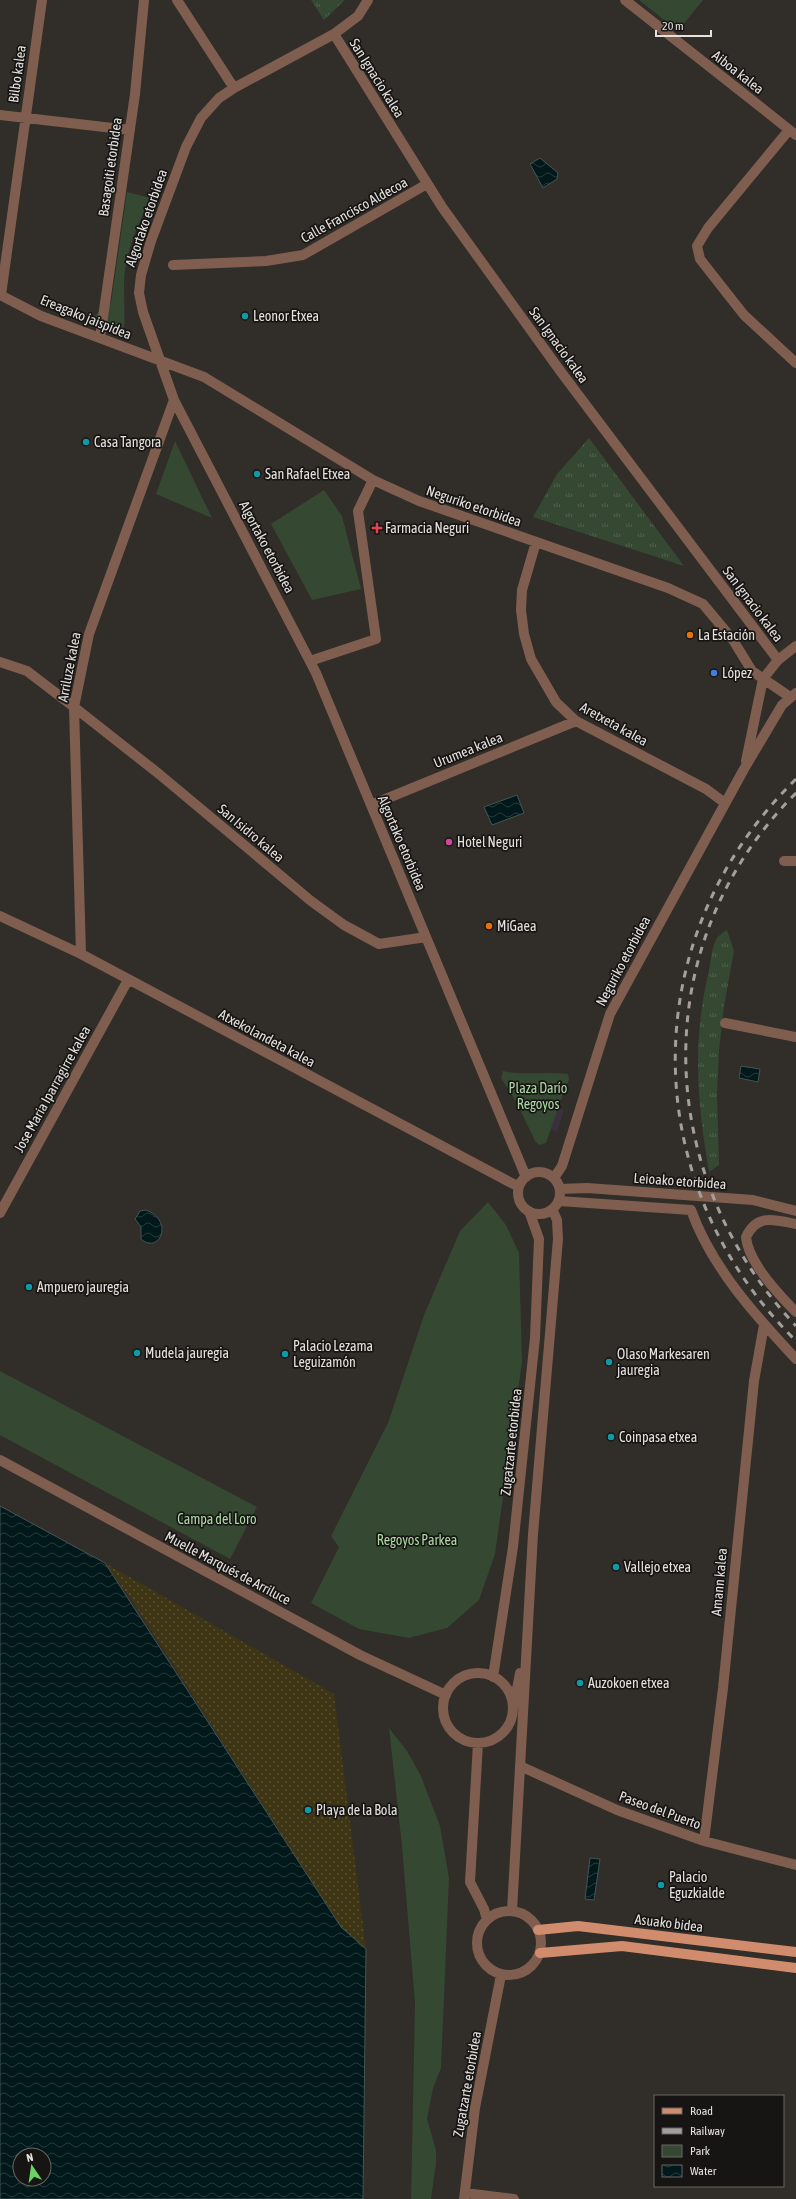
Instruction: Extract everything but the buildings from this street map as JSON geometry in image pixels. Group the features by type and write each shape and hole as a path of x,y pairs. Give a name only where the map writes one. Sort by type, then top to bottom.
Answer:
{"main road":[{"name":"Asuako bidea","path":"538,1930 578,1926 796,1952"},
{"name":"Asuako bidea","path":"540,1953 622,1946 796,1968"}],"street":[{"name":"Bilbo kalea","path":"0,295 42,0"},
{"name":"Basagoiti etorbidea","path":"100,338 130,130 144,0"},
{"path":"177,0 234,88"},
{"name":"Algortako etorbidea","path":"368,0 358,16 334,34 234,88 219,98 200,118 186,147 153,234 141,275 139,293 143,312 174,400 310,661 526,1177"},
{"name":"Aiboa kalea","path":"625,0 793,133"},
{"name":"San Ignacio kalea","path":"334,34 427,184 561,372 778,660"},
{"path":"0,115 130,130"},
{"path":"793,133 713,222 697,246 700,259 744,316 796,363"},
{"name":"Calle Francisco Aldecoa","path":"173,265 266,261 303,255 427,184"},
{"name":"Ereagako jaispidea","path":"0,295 41,316 162,363"},
{"name":"Neguriko etorbidea","path":"162,363 204,377 373,480 419,501 668,588 703,604 733,640 752,671 763,679 793,695 782,705 744,769 610,1014 562,1166 554,1178"},
{"name":"Arriluze kalea","path":"81,954 74,707 89,634 174,400"},
{"path":"310,661 376,639 358,511 373,480"},
{"name":"Aretxeta kalea","path":"536,542 522,590 521,610 524,634 531,659 556,702 576,721 706,789 726,803"},
{"name":"Neguriko etorbidea","path":"744,769 763,679 778,660 796,646"},
{"name":"San Isidro kalea","path":"0,662 27,670 159,774 311,901 344,925 380,944 426,937"},
{"name":"Urumea kalea","path":"371,805 576,721"},
{"path":"784,861 796,861"},
{"name":"Atxekolandeta kalea","path":"0,916 81,954 519,1187"},
{"name":"Jose Maria Iparragirre kalea","path":"0,1213 128,980"},
{"path":"725,1023 796,1037"},
{"path":"537,1172 543,1172 554,1178 560,1189 559,1201 552,1209 541,1214 529,1211 520,1201 519,1187 526,1177 537,1172"},
{"name":"Leioako etorbidea","path":"560,1189 587,1188 753,1200 796,1211"},
{"path":"559,1201 691,1210 706,1243 721,1268 764,1325 796,1359"},
{"name":"Zugatzarte etorbidea","path":"512,1911 533,1534 558,1239 557,1220 552,1209"},
{"name":"Zugatzarte etorbidea","path":"493,1677 514,1547 535,1338 539,1240 529,1211"},
{"path":"796,1224 769,1219 759,1222 750,1228 746,1237 751,1254 777,1293 796,1312"},
{"name":"Amann kalea","path":"704,1841 723,1688 753,1388 764,1325"},
{"name":"Muelle Marqués de Arriluce","path":"0,1460 360,1655 446,1695"},
{"name":"Zugatzarte etorbidea","path":"520,1766 513,1711 520,1673 526,1655"},
{"path":"475,1673 493,1677 505,1685 510,1695 513,1711 506,1728 498,1736 478,1743 463,1740 453,1733 446,1723 443,1712 446,1695 455,1681 464,1675 475,1673"},
{"path":"478,1743 470,1882 484,1909 487,1920"},
{"name":"Paseo del Puerto","path":"520,1766 617,1810 704,1841 796,1864"},
{"path":"512,1911 522,1913 531,1919 541,1938 540,1953 531,1967 522,1973 512,1976 501,1975 491,1971 483,1964 478,1954 476,1944 478,1933 487,1920 501,1912 512,1911"},
{"name":"Zugatzarte etorbidea","path":"465,2196 475,2108 501,1975"},
{"path":"465,2196 514,2199"}],"shaded area":[{"path":"557,1108 564,1110 557,1132 550,1129"}],"green space":[{"path":"311,0 345,0 324,20"},
{"path":"639,0 703,0 678,31"},
{"path":"127,192 151,198 137,228 127,260 124,282 124,331 110,330 90,319 111,303"},
{"path":"589,438 684,566 533,517 557,474"},
{"path":"175,441 212,518 156,494"},
{"path":"324,490 342,516 361,589 312,600 271,524"},
{"path":"727,930 734,951 724,1006 719,1051 717,1094 719,1165 709,1172 699,1096 698,1047 700,1022 712,953 715,941"},
{"name":"Plaza Darío Regoyos","path":"503,1071 519,1073 568,1074 569,1080 546,1143 539,1145 535,1141 517,1103 501,1078"},
{"name":"Regoyos Parkea","path":"488,1202 506,1225 519,1253 522,1362 495,1554 479,1600 447,1628 409,1638 359,1629 311,1603 339,1547 331,1536 388,1423 424,1315 460,1231"},
{"name":"Campa del Loro","path":"0,1371 257,1507 230,1559 0,1435"},
{"path":"389,1728 407,1751 421,1776 440,1826 449,1878 441,2068 433,2088 427,2119 436,2150 436,2163 431,2199 411,2199 415,2003 402,1846"}],"sand":[{"name":"Playa de la Bola","path":"105,1563 334,1694 366,1949 341,1927 133,1602"}],"water":[{"path":"540,158 558,173 557,179 543,188 530,164"},
{"path":"517,795 524,813 492,825 484,807"},
{"path":"741,1066 760,1069 758,1082 739,1078"},
{"path":"146,1210 155,1215 160,1221 162,1228 161,1235 158,1240 153,1243 148,1243 141,1239 141,1227 135,1219 140,1211"},
{"path":"0,1506 105,1563 341,1927 366,1949 363,2199 0,2199"},
{"path":"590,1858 600,1859 594,1900 585,1899"}],"railway":[{"path":"796,779 743,842 705,912 683,985 675,1060 683,1135 706,1208 743,1278 796,1341"},
{"path":"796,793 747,853 712,919 692,988 686,1059 693,1130 714,1200 749,1266 796,1326"}],"place":[{"name":"Leonor Etxea","path":"245,316"},
{"name":"Casa Tangora","path":"86,442"},
{"name":"San Rafael Etxea","path":"257,474"},
{"name":"Farmacia Neguri","path":"377,528"},
{"name":"La Estación","path":"690,635"},
{"name":"López","path":"714,673"},
{"name":"Hotel Neguri","path":"449,842"},
{"name":"MiGaea","path":"489,926"},
{"name":"Ampuero jauregia","path":"29,1287"},
{"name":"Mudela jauregia","path":"137,1353"},
{"name":"Palacio Lezama Leguizamón","path":"285,1354"},
{"name":"Olaso Markesaren jauregia","path":"609,1362"},
{"name":"Coinpasa etxea","path":"611,1437"},
{"name":"Vallejo etxea","path":"616,1567"},
{"name":"Auzokoen etxea","path":"580,1683"},
{"name":"Playa de la Bola","path":"308,1810"},
{"name":"Palacio Eguzkialde","path":"661,1885"}]}
